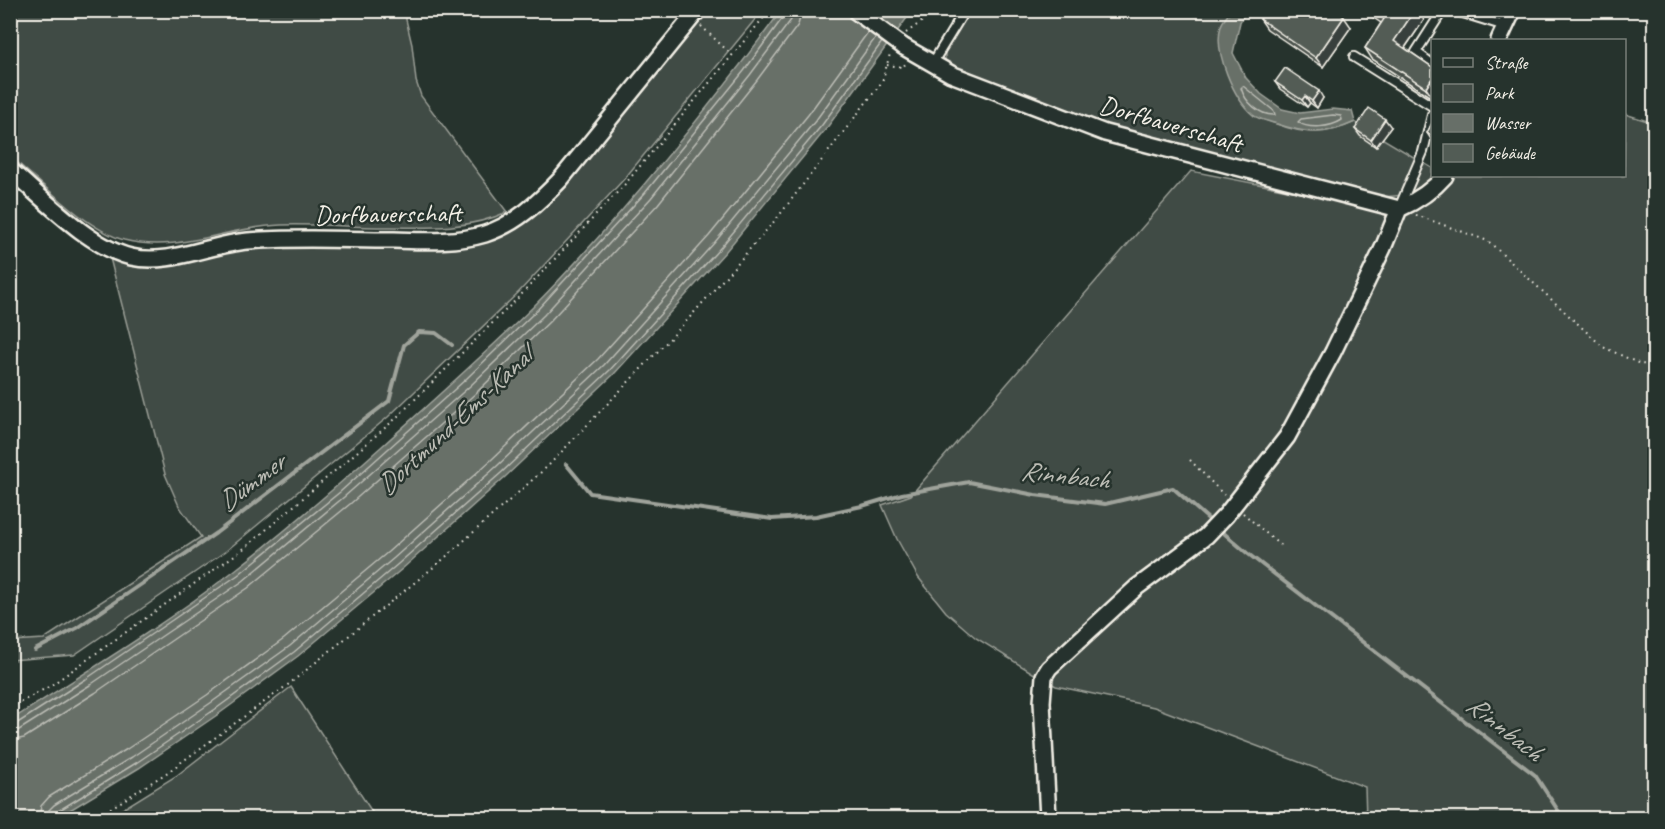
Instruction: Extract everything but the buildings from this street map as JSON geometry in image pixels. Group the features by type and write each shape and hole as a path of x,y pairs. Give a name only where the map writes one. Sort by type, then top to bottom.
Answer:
{"street":[{"name":"Dorfbauerschaft","path":"854,10 900,43 951,74 1105,133 1399,209"},
{"path":"1502,33 1513,10"},
{"name":"Dorfbauerschaft","path":"10,170 84,233 114,251 146,260 247,241 283,239 437,241 468,238 500,228 520,217 538,203 561,179 695,14"},
{"path":"1048,819 1042,702 1044,676 1056,661 1137,587 1206,537 1226,515 1287,437 1333,352 1383,248 1399,209 1432,190 1444,177"}],"lane":[{"path":"932,64 965,10"},
{"path":"1431,63 1416,52 1443,10"},
{"path":"1453,10 1502,33"},
{"path":"1354,57 1431,105"},
{"path":"1399,209 1423,152 1431,119"}],"path":[{"path":"10,708 50,686 246,547 393,421 521,295 626,183 770,10"},
{"path":"95,819 165,774 289,684 440,562 548,466 683,325 778,217 882,82 887,65 900,43 934,10"},
{"path":"695,14 732,55"},
{"path":"887,65 903,68"},
{"path":"1399,209 1488,241 1603,347 1640,364 1654,364"}],"green space":[{"path":"11,10 404,11 412,45 416,81 421,96 507,212 479,222 450,226 281,225 164,244 124,240 109,234 79,215 11,157"},
{"path":"709,11 762,11 625,178 519,292 388,417 226,551 74,655 11,660 11,641 44,639 201,537 179,506 165,474 109,254 120,257 247,244 503,232 543,209"},
{"path":"970,11 1231,11 1221,26 1254,116 1280,126 1315,132 1340,128 1355,122 1431,167 1431,177 1438,177 1414,194 1370,196 1106,127 953,68 945,61 945,50"},
{"path":"1626,114 1654,123 1654,818 1366,818 1365,787 1154,707 1056,686 1041,678 976,638 946,612 918,577 897,539 882,505 911,495 1191,171 1384,209 1449,177 1626,177"},
{"path":"291,687 376,818 108,818 176,776"}],"water":[{"name":"Dortmund-Ems-Kanal","path":"781,11 912,11 826,129 726,251 614,374 505,477 402,569 298,656 220,713 139,768 57,818 11,818 11,720 153,629 235,570 328,494 477,360 533,307 599,237 693,125"},
{"path":"1231,11 1246,11 1240,22 1233,53 1246,78 1261,94 1282,109 1300,113 1333,109 1352,111 1355,122 1334,130 1315,132 1285,127 1253,115 1232,86 1220,48 1221,26"}],"waterway":[{"name":"Dümmer","path":"35,650 77,628 216,533 389,401 404,345 419,332 436,333 452,345"},
{"name":"Rinnbach","path":"566,464 590,493 772,519 816,516 902,494 969,482 1035,495 1105,504 1173,488 1214,524"},
{"name":"Rinnbach","path":"1219,529 1535,775 1563,818"}]}
